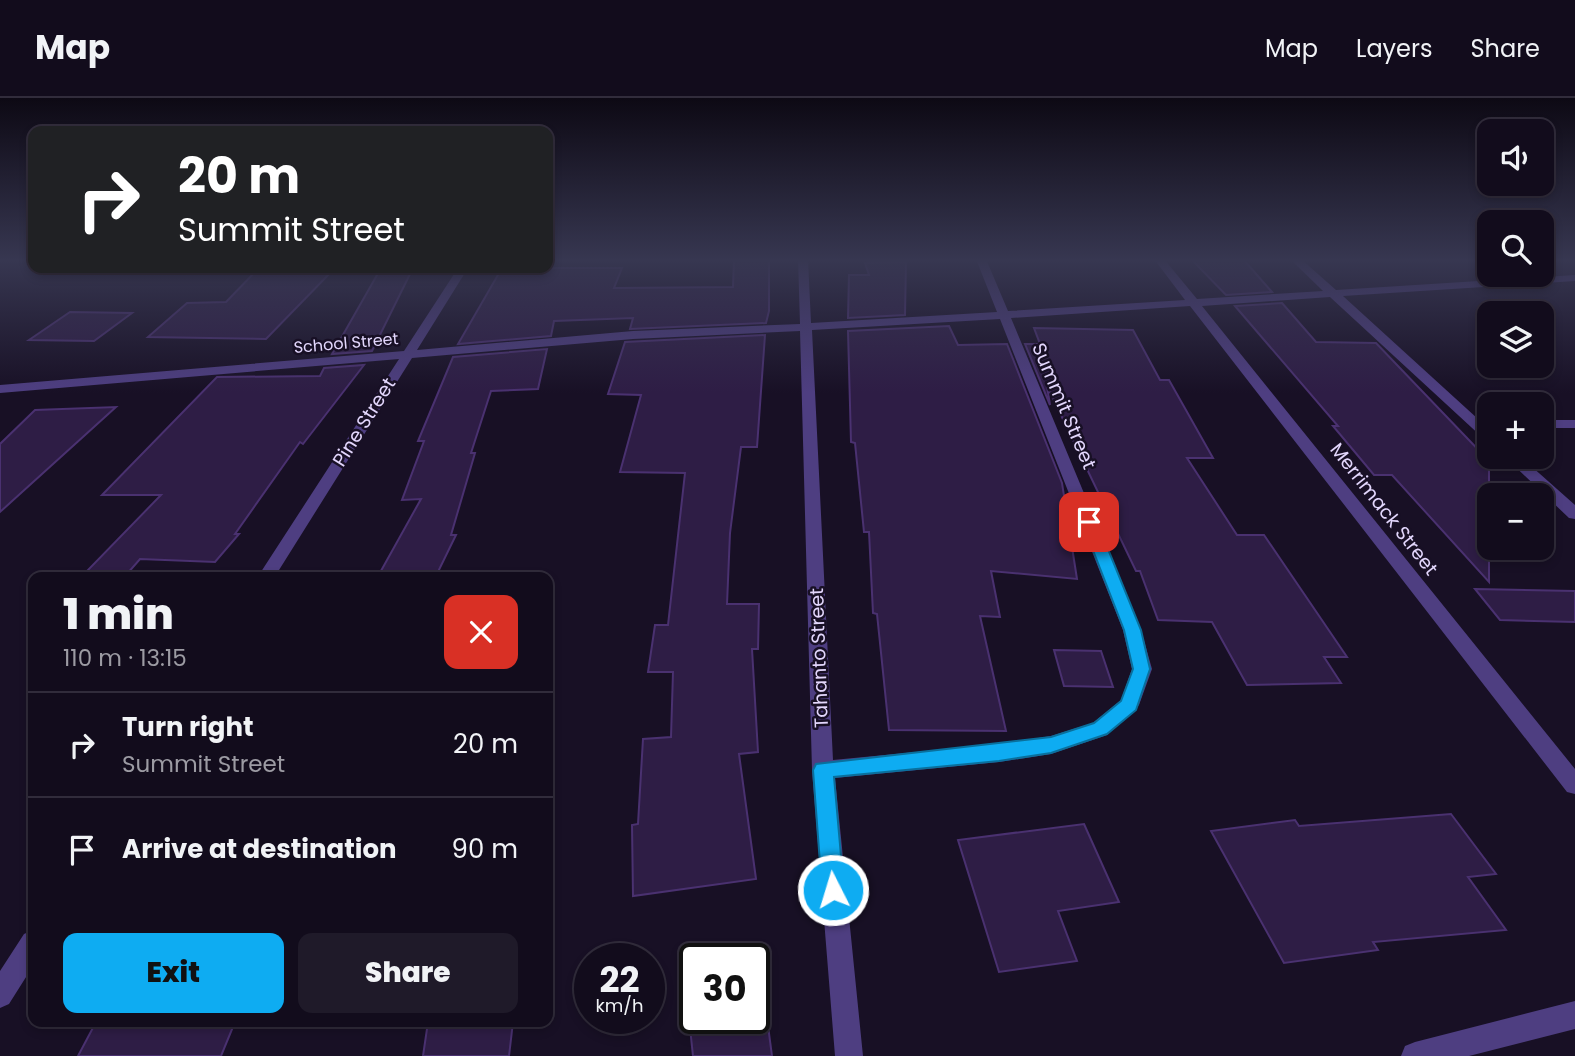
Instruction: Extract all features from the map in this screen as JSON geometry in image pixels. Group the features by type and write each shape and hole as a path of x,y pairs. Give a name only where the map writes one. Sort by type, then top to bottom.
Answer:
{"street":[{"name":"Pine Street","path":"269,572 440,304"},
{"name":"Tahanto Street","path":"804,304 823,770 849,1056"},
{"name":"Summit Street","path":"823,770 999,753 1051,745 1100,729 1129,705 1142,669 1132,630 999,304"},
{"name":"School Street","path":"0,389 633,335 1004,316 1170,304"},
{"name":"Merrimack Street","path":"1194,304 1575,785"},
{"path":"1343,304 1477,419"},
{"path":"1554,424 1575,424"},
{"path":"1525,469 1575,514"},
{"path":"0,995 28,951"},
{"path":"1415,1056 1575,1015"}],"building":[{"path":"186,304 300,304 266,339 148,337"},
{"path":"361,304 395,304 372,351 332,354"},
{"path":"481,304 769,304 766,323 630,329 633,318 554,321 551,336 458,344"},
{"path":"848,304 905,304 905,315 848,318"},
{"path":"1283,304 1316,342 1376,343 1477,448 1477,469 1489,469 1489,483 1477,483 1477,560 1489,560 1489,582 1392,475 1374,475 1333,426 1338,426 1235,306"},
{"path":"70,312 132,313 94,341 29,340"},
{"path":"949,326 958,345 1007,344 1062,483 1077,579 991,571 1000,617 980,616 1006,731 889,730 877,614 873,613 869,532 864,532 855,443 851,442 848,331"},
{"path":"1034,328 1133,330 1160,380 1169,380 1213,458 1187,458 1237,535 1264,535 1347,657 1324,657 1341,683 1247,685 1212,622 1158,620 1140,571 1136,571 1047,386 1050,405 1025,344 1040,344"},
{"path":"765,335 757,447 741,447 730,533 727,604 759,604 758,649 752,649 758,752 739,754 756,879 633,896 632,825 638,824 643,739 671,737 673,672 648,672 655,625 668,625 685,473 620,472 641,395 608,394 625,342"},
{"path":"547,349 538,389 491,391 471,453 475,453 451,535 456,535 438,572 380,572 421,499 402,500 424,441 418,441 453,357"},
{"path":"364,365 303,444 300,442 235,534 239,534 215,562 140,559 129,572 86,572 161,495 102,495 217,377 320,376 324,368"},
{"path":"116,407 0,512 0,444 35,410"},
{"path":"1475,589 1575,591 1575,622 1500,620"},
{"path":"1054,650 1101,651 1113,687 1064,686"},
{"path":"1451,814 1496,874 1468,877 1506,930 1373,942 1378,950 1284,963 1211,831 1295,820 1299,826"},
{"path":"1084,824 1119,902 1058,911 1077,961 999,972 958,840"},
{"path":"93,1027 233,1027 221,1056 78,1056"},
{"path":"427,1027 512,1027 509,1056 423,1056"},
{"path":"691,1034 769,1034 772,1056 693,1056"}],"route":[{"path":"833,890 823,770 999,753 1051,745 1100,729 1129,705 1142,669 1119,593 1089,522"}]}
